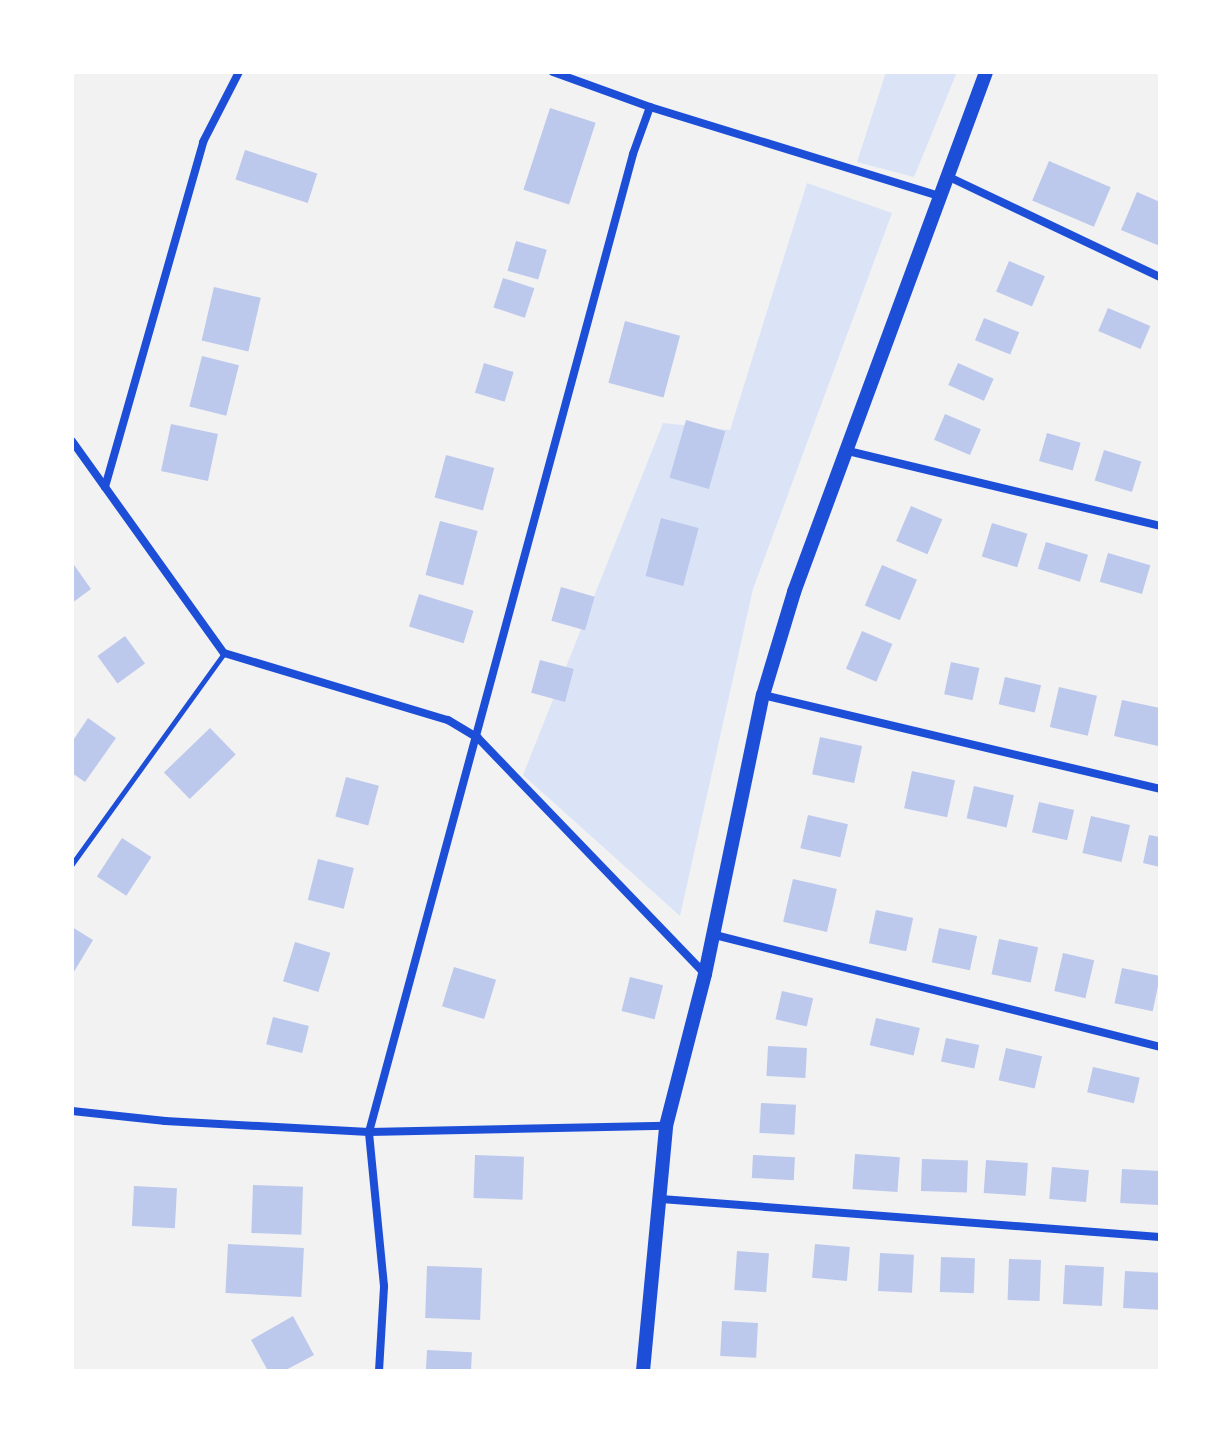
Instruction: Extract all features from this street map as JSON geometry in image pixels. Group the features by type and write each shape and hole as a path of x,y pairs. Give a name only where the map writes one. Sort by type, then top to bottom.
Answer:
{"main road":[{"path":"643,1371 666,1126 705,974 763,695 794,592 986,72"}],"street":[{"path":"105,487 203,142 239,72"},
{"path":"553,72 650,107 940,196"},
{"path":"379,1371 384,1286 369,1132 478,738 633,154 650,107"},
{"path":"947,176 1160,277"},
{"path":"72,441 224,653 448,720 478,738 705,974"},
{"path":"848,451 1160,526"},
{"path":"763,695 1160,789"},
{"path":"711,934 1160,1047"},
{"path":"72,1111 165,1121 369,1132 666,1126"},
{"path":"661,1199 1160,1237"}],"lane":[{"path":"72,864 224,653"}],"shaded area":[{"path":"886,72 957,72 914,177 857,162"},
{"path":"807,183 892,213 753,589 680,916 523,775 663,423 730,430"}],"building":[{"path":"550,108 596,123 569,205 523,190"},
{"path":"245,150 317,173 308,203 235,179"},
{"path":"1049,161 1111,187 1094,227 1032,201"},
{"path":"1137,192 1160,202 1160,246 1121,230"},
{"path":"516,241 547,250 538,280 507,271"},
{"path":"1009,261 1045,276 1032,307 996,291"},
{"path":"503,278 534,288 525,318 493,307"},
{"path":"214,287 261,298 248,351 202,341"},
{"path":"1108,308 1150,326 1141,349 1098,331"},
{"path":"984,318 1019,332 1010,354 975,340"},
{"path":"625,321 680,336 663,398 608,383"},
{"path":"202,356 239,365 226,416 189,406"},
{"path":"484,363 514,372 505,402 475,393"},
{"path":"958,363 994,379 984,401 948,385"},
{"path":"945,414 981,429 970,455 934,440"},
{"path":"686,420 725,431 709,489 669,478"},
{"path":"171,424 218,434 208,481 161,471"},
{"path":"1047,433 1081,443 1073,471 1039,461"},
{"path":"1104,450 1141,461 1132,492 1095,481"},
{"path":"446,455 494,468 483,510 435,498"},
{"path":"911,506 942,519 927,554 896,541"},
{"path":"661,518 699,528 683,586 645,576"},
{"path":"440,521 478,531 463,585 426,575"},
{"path":"992,523 1027,534 1017,567 982,556"},
{"path":"1046,542 1088,555 1080,582 1038,569"},
{"path":"1108,553 1150,565 1142,594 1100,582"},
{"path":"72,562 91,589 72,603"},
{"path":"882,565 917,580 900,620 865,606"},
{"path":"561,587 595,597 585,630 551,621"},
{"path":"419,594 474,611 464,643 409,627"},
{"path":"862,631 892,644 876,682 846,669"},
{"path":"125,636 145,664 117,683 97,656"},
{"path":"540,660 574,669 565,702 531,693"},
{"path":"951,662 979,668 973,700 944,694"},
{"path":"1005,677 1041,685 1035,713 999,704"},
{"path":"1059,687 1097,696 1088,736 1050,727"},
{"path":"1122,700 1160,708 1158,746 1114,736"},
{"path":"88,718 116,738 85,782 72,773 72,742"},
{"path":"210,728 236,755 190,799 164,772"},
{"path":"820,737 862,746 854,783 812,774"},
{"path":"912,771 955,780 947,817 904,808"},
{"path":"346,777 379,786 368,825 335,817"},
{"path":"974,786 1014,795 1007,827 967,818"},
{"path":"1039,802 1074,810 1067,840 1032,832"},
{"path":"808,815 848,824 840,857 800,848"},
{"path":"1091,816 1130,825 1121,862 1082,853"},
{"path":"1149,835 1160,837 1160,867 1143,863"},
{"path":"122,838 151,857 126,896 97,877"},
{"path":"318,859 354,868 344,909 308,900"},
{"path":"793,879 837,889 827,932 783,922"},
{"path":"876,910 913,918 906,951 869,943"},
{"path":"72,927 93,940 72,975"},
{"path":"939,928 977,936 970,970 932,962"},
{"path":"999,939 1038,947 1031,983 992,974"},
{"path":"295,942 330,953 318,992 283,981"},
{"path":"1063,953 1094,960 1085,998 1054,991"},
{"path":"454,967 496,980 484,1019 442,1006"},
{"path":"1122,968 1160,976 1153,1011 1115,1003"},
{"path":"630,977 663,985 655,1019 622,1011"},
{"path":"782,991 813,998 807,1026 775,1019"},
{"path":"273,1017 309,1026 302,1053 266,1044"},
{"path":"876,1018 920,1028 914,1055 870,1045"},
{"path":"946,1038 979,1045 974,1069 941,1061"},
{"path":"768,1046 807,1048 805,1078 766,1076"},
{"path":"1006,1048 1042,1056 1035,1088 999,1080"},
{"path":"1093,1067 1140,1078 1134,1103 1087,1092"},
{"path":"761,1103 796,1105 794,1135 759,1133"},
{"path":"855,1154 900,1157 897,1192 853,1189"},
{"path":"475,1155 524,1157 522,1200 473,1198"},
{"path":"753,1155 795,1157 794,1180 752,1178"},
{"path":"922,1159 968,1161 967,1193 921,1191"},
{"path":"986,1160 1028,1163 1026,1196 984,1193"},
{"path":"1052,1167 1089,1170 1086,1202 1049,1199"},
{"path":"1122,1169 1160,1171 1158,1205 1120,1203"},
{"path":"253,1185 303,1187 301,1235 251,1233"},
{"path":"134,1186 177,1188 175,1228 132,1226"},
{"path":"228,1244 304,1248 301,1297 225,1293"},
{"path":"815,1244 850,1247 847,1281 812,1278"},
{"path":"737,1251 769,1253 766,1292 734,1290"},
{"path":"880,1253 914,1255 912,1293 878,1291"},
{"path":"941,1257 975,1258 974,1293 940,1292"},
{"path":"1009,1259 1041,1260 1040,1301 1008,1300"},
{"path":"1065,1265 1104,1267 1102,1306 1063,1304"},
{"path":"427,1266 482,1268 480,1320 425,1318"},
{"path":"1125,1271 1160,1273 1158,1310 1123,1308"},
{"path":"293,1316 314,1355 284,1371 268,1371 251,1340"},
{"path":"722,1321 758,1323 756,1358 720,1356"},
{"path":"427,1350 472,1352 471,1371 426,1371"}]}
